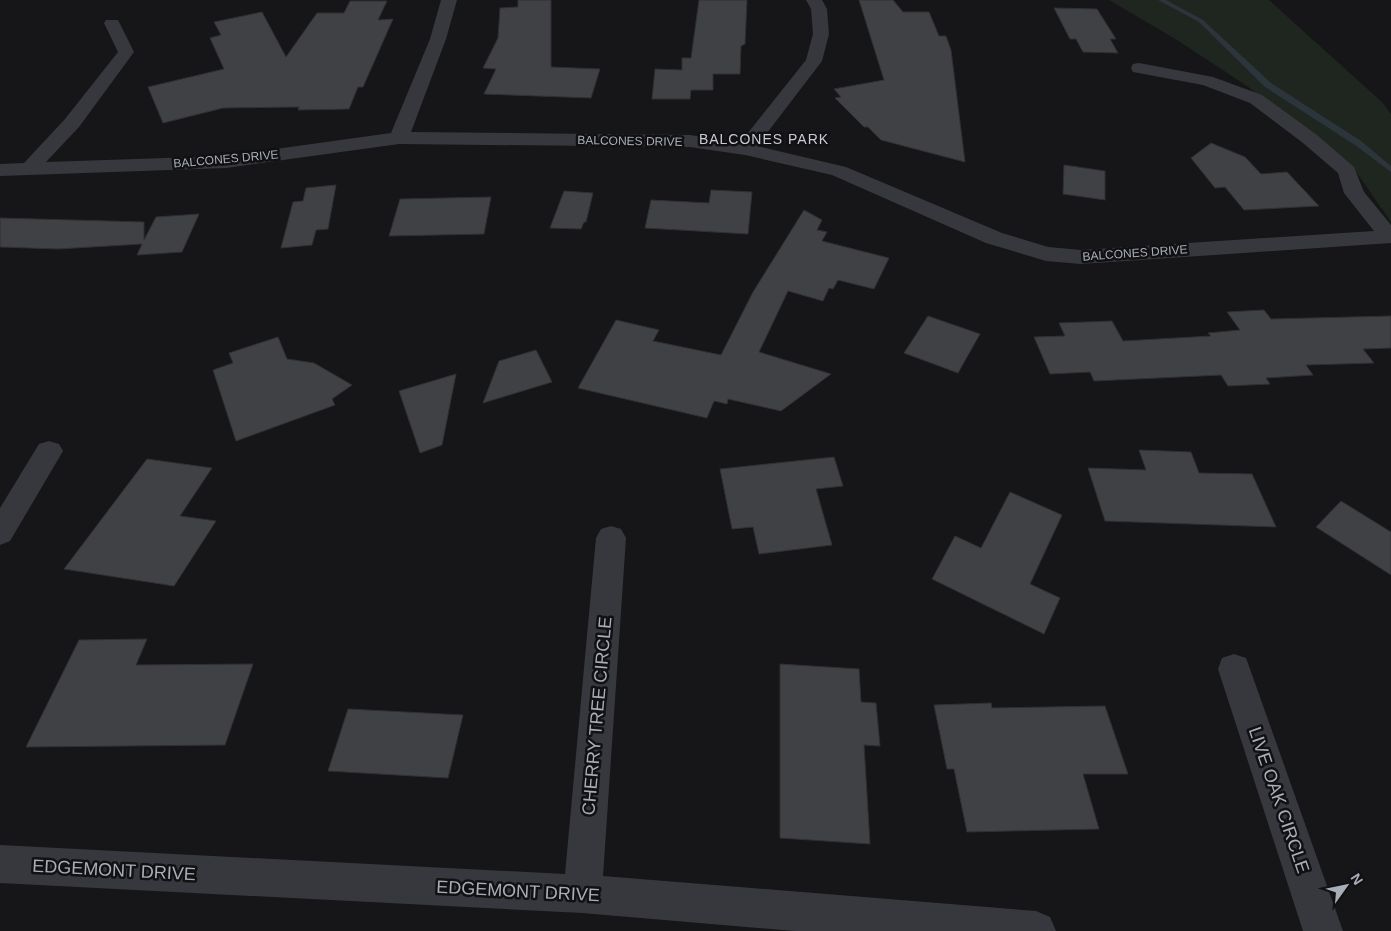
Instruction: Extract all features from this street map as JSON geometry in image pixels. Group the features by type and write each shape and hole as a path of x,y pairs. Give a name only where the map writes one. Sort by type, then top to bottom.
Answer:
{"street":[{"path":"399,138 438,39 448,0"},
{"path":"745,149 814,61 821,34 819,9 814,0"},
{"path":"29,169 72,123 126,52 112,23"},
{"path":"1139,68 1207,81 1256,99 1310,139 1347,171 1354,193 1390,236"},
{"name":"BALCONES DRIVE","path":"0,170 226,162 399,138 690,141 745,149 839,171 994,238 1046,254 1081,257 1390,236"},
{"path":"0,533 49,451"},
{"name":"CHERRY TREE CIRCLE","path":"582,894 612,538"},
{"name":"LIVE OAK CIRCLE","path":"1234,669 1323,931"},
{"name":"EDGEMONT DRIVE","path":"0,864 582,894 1036,931"}],"shaded area":[{"path":"1109,0 1269,0 1383,103 1391,114 1391,222 1357,173 1247,86 1177,40"}],"building":[{"path":"518,0 551,0 551,67 600,69 591,98 484,94 496,69 483,68 498,38 500,8 518,7"},
{"path":"699,0 747,0 745,44 741,46 740,74 713,74 713,90 691,90 690,99 652,99 655,69 682,70 682,58 691,58"},
{"path":"859,0 893,0 903,12 929,12 939,36 946,36 951,50 965,162 881,140 868,127 864,127 835,98 841,97 834,89 884,80"},
{"path":"350,1 387,1 378,20 393,19 363,87 358,87 349,109 298,110 299,107 223,108 163,123 148,87 224,69 210,38 221,35 214,22 262,12 286,57 317,13 344,13"},
{"path":"1054,8 1097,9 1116,39 1110,39 1118,53 1083,52 1076,39 1070,39"},
{"path":"1211,143 1245,157 1261,174 1287,172 1319,206 1244,210 1225,187 1215,188 1191,158"},
{"path":"1064,165 1105,171 1105,200 1063,194"},
{"path":"336,185 328,229 316,230 312,245 281,248 293,202 303,201 306,188"},
{"path":"711,190 752,192 748,234 645,228 651,200 709,203"},
{"path":"564,191 593,193 586,222 584,222 581,229 550,228"},
{"path":"491,197 484,234 389,236 400,199"},
{"path":"804,210 822,220 817,230 827,232 822,241 889,258 874,289 838,280 833,289 829,288 823,301 788,291 759,352 831,374 781,411 728,399 727,404 714,401 707,418 578,388 616,320 659,330 653,341 721,355 753,292"},
{"path":"199,214 182,252 137,255 142,244 58,249 0,247 0,218 144,222 144,240 156,217"},
{"path":"1264,310 1271,319 1391,316 1391,348 1363,349 1374,363 1306,365 1313,375 1266,378 1270,384 1228,386 1221,375 1094,381 1090,372 1050,374 1034,337 1065,336 1059,323 1112,321 1123,341 1211,336 1208,333 1240,330 1227,312"},
{"path":"928,316 980,334 958,373 904,353"},
{"path":"278,337 287,359 314,363 352,385 332,399 335,405 236,441 213,370 233,363 229,353"},
{"path":"536,350 552,382 483,403 499,361"},
{"path":"456,374 442,445 420,453 399,391"},
{"path":"1139,450 1191,452 1199,473 1252,474 1276,527 1105,521 1088,468 1146,470"},
{"path":"834,457 843,486 816,489 832,545 759,554 753,527 732,529 720,469"},
{"path":"147,459 212,468 180,516 216,521 174,586 64,569"},
{"path":"1010,492 1062,515 1030,584 1060,598 1044,634 932,579 955,536 981,548"},
{"path":"1341,501 1391,532 1391,575 1316,527"},
{"path":"147,639 136,665 253,664 225,745 26,747 79,640"},
{"path":"780,664 859,669 861,702 876,703 880,746 864,745 870,844 780,838"},
{"path":"991,703 992,708 1105,706 1128,774 1083,774 1099,829 967,832 954,769 947,769 934,705"},
{"path":"348,709 463,715 448,778 328,771"}],"waterway":[{"path":"1161,0 1201,21 1268,85 1358,143 1391,170"}],"district":[{"name":"BALCONES PARK","path":"764,139"}]}
